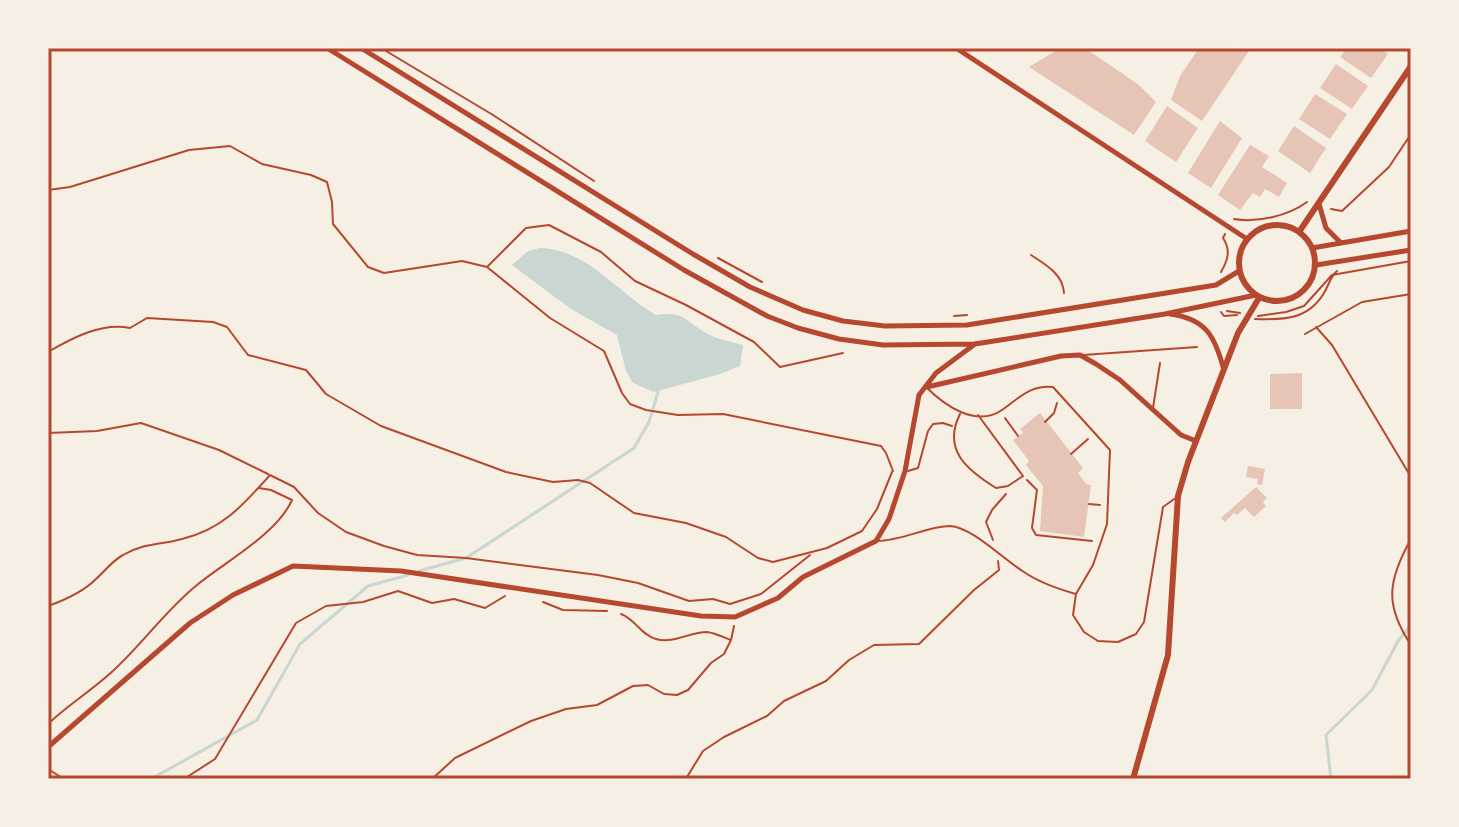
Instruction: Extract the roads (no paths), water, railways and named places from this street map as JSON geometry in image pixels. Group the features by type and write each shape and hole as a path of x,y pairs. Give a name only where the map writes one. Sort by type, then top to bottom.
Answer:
{"street":[{"path":"327,48 672,263 767,316 839,339 883,345 975,344 1258,296"},
{"path":"361,48 715,267 773,298 843,321 885,326 967,325 1221,284 1239,271"},
{"path":"956,48 1247,239"},
{"path":"1299,232 1411,66"},
{"path":"1320,203 1326,228 1340,243"},
{"path":"1281,225 1299,232 1312,248 1316,265 1312,280 1302,293 1289,300 1273,302 1246,287 1239,271 1239,255 1247,239 1262,228 1281,225"},
{"path":"1312,248 1411,231"},
{"path":"1316,265 1411,250"},
{"path":"1133,779 1168,655 1178,496 1196,441 1246,316 1258,296"},
{"path":"1165,314 1189,316 1213,336 1225,372"},
{"path":"48,747 190,623 233,595 293,566 401,571 701,616 735,617 778,598 803,577 876,541 889,519 905,471 919,395 936,373 975,344"},
{"path":"926,387 1061,356 1080,355 1120,380 1181,435 1196,441"}],"lane":[{"path":"1305,334 1362,302 1411,294"},
{"path":"1316,327 1332,345 1411,477"},
{"path":"1080,355 1197,347"},
{"path":"1153,409 1160,363"},
{"path":"926,387 941,402 960,413 978,415 994,414 1028,390 1041,386 1053,387 1110,450 1107,524 1093,565 1076,594 1073,615 1084,632 1098,641 1118,642 1136,634 1144,622 1163,507 1178,496"},
{"path":"960,413 954,426 956,449 963,465 996,488 1008,486 1023,476 978,415"},
{"path":"905,471 918,468 928,431 933,424 954,426"},
{"path":"876,541 893,541 951,526 976,535 998,555 1028,575 1053,588 1076,594"},
{"path":"1411,539 1396,566 1392,592 1399,627 1411,645"}],"waterway":[{"path":"419,571 466,558 634,448 649,422 658,392"},
{"path":"151,779 257,720 300,644 368,586 408,575"},
{"path":"1331,779 1326,735 1372,690 1398,641 1411,625"}]}
